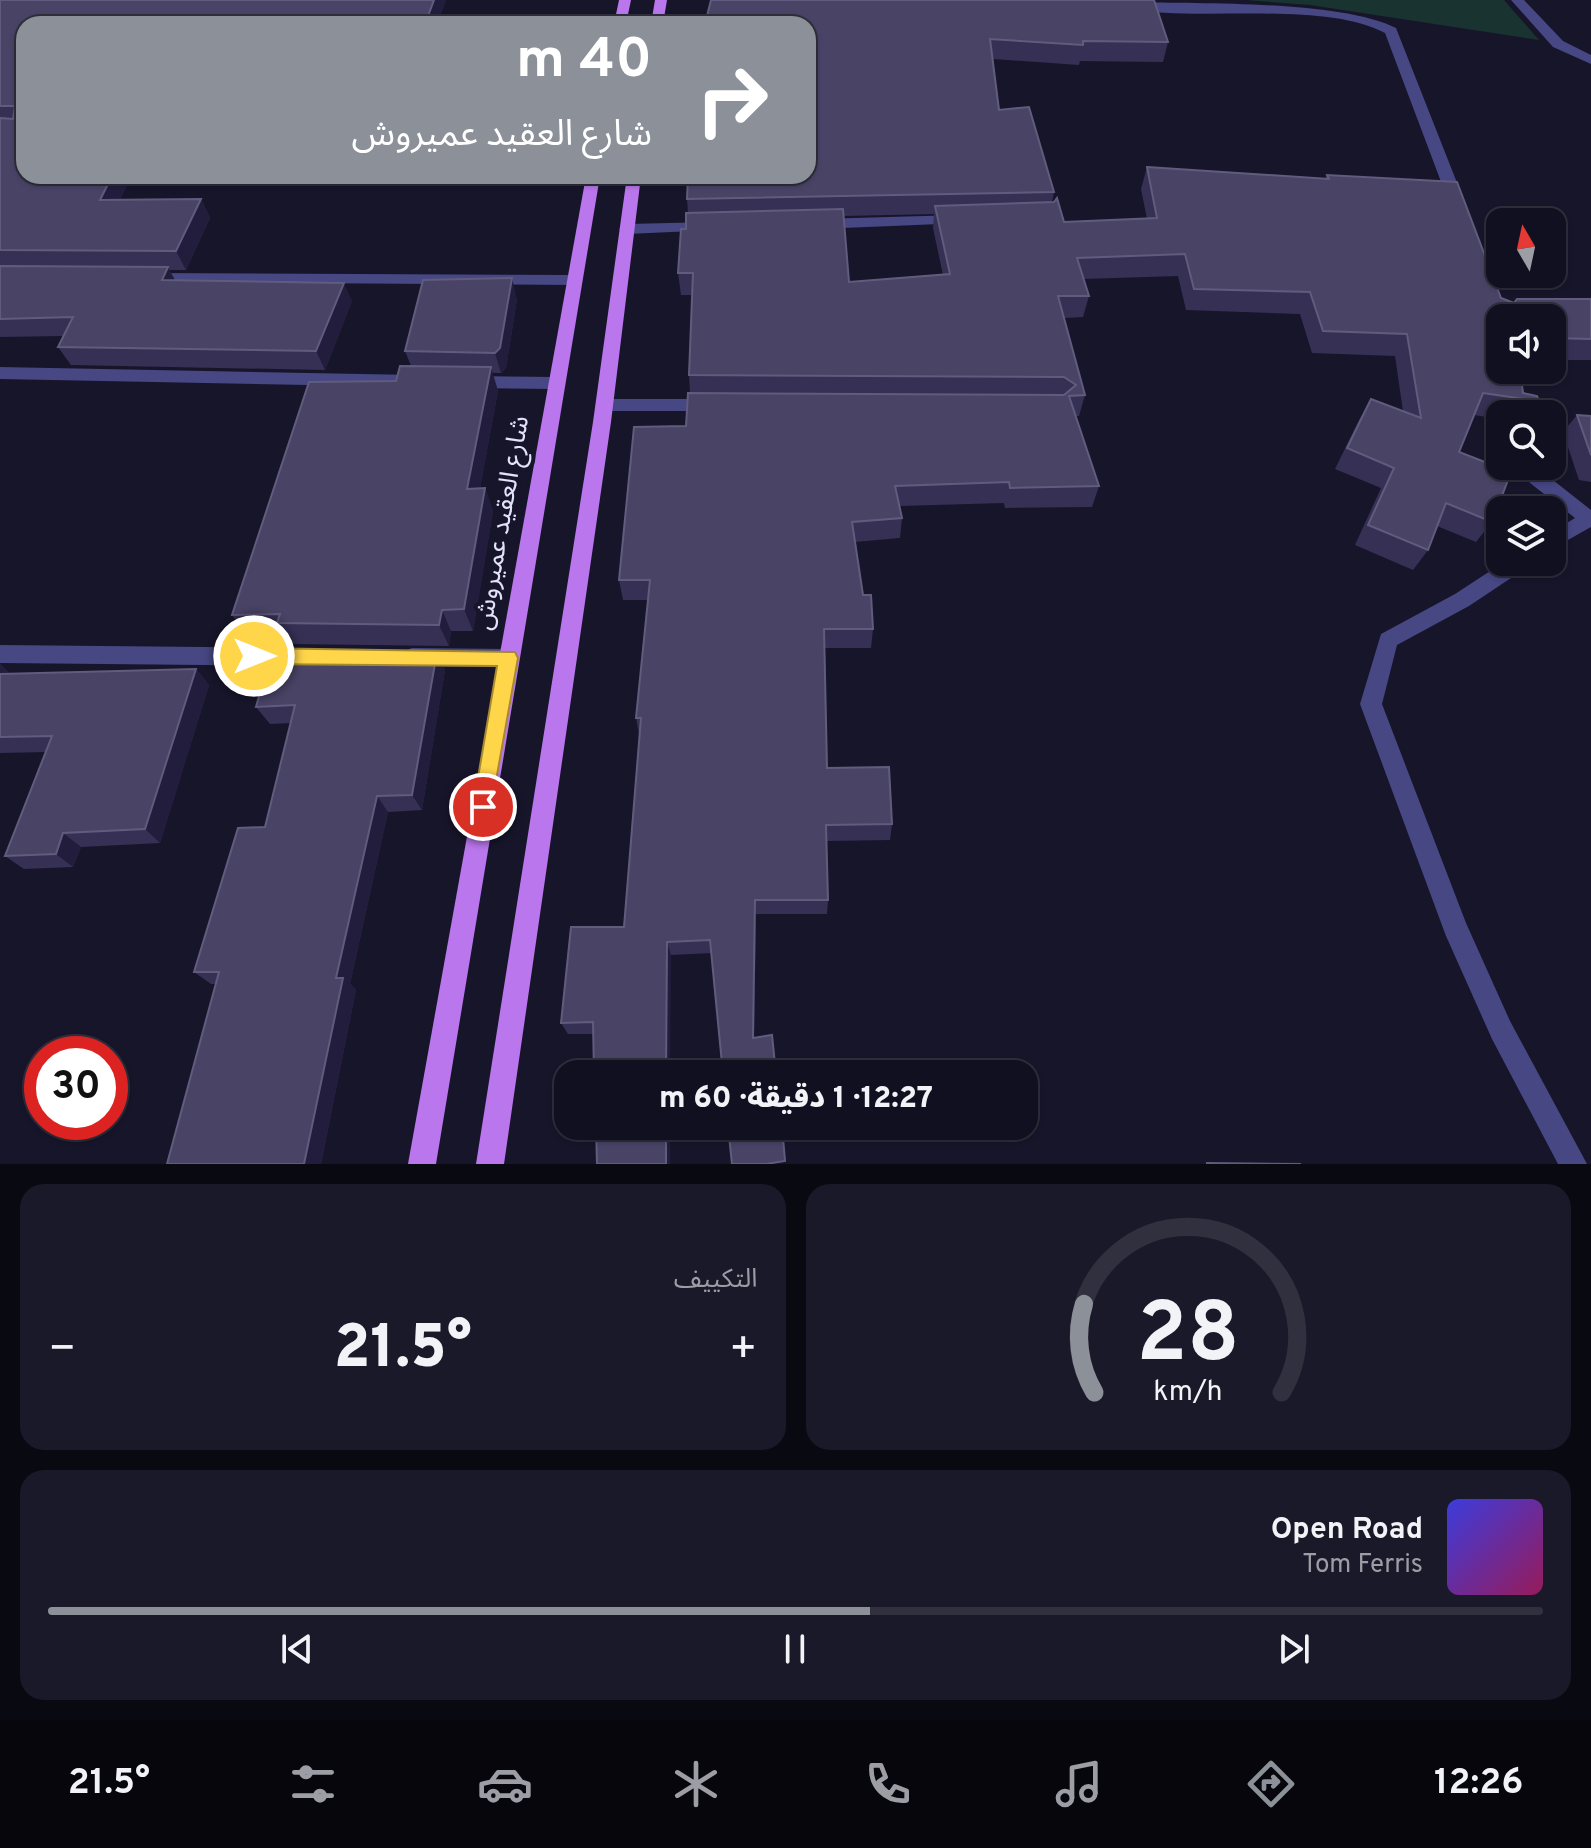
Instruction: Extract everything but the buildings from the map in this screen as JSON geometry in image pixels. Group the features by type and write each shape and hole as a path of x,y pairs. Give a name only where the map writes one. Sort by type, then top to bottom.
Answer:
{"main road":[{"name":"شارع العقيد عميروش","path":"422,1164 592,184"},
{"path":"490,1164 604,405 633,184"}],"street":[{"path":"1517,0 1558,44 1591,60"},
{"path":"1122,6 1347,14 1383,22 1391,31 1462,216"},
{"path":"797,225 982,220"},
{"path":"627,229 735,226"},
{"path":"128,278 575,280"},
{"path":"0,373 555,383"},
{"path":"604,405 729,405"},
{"path":"1540,480 1590,519 1566,533"},
{"path":"1498,576 1462,600 1388,640 1371,704 1455,927 1501,1030 1573,1164"},
{"path":"0,654 318,657"},
{"path":"397,657 508,658"}],"green space":[{"path":"1246,0 1504,0 1539,40 1310,5"}],"route":[{"path":"254,656 508,658 483,807"}]}
